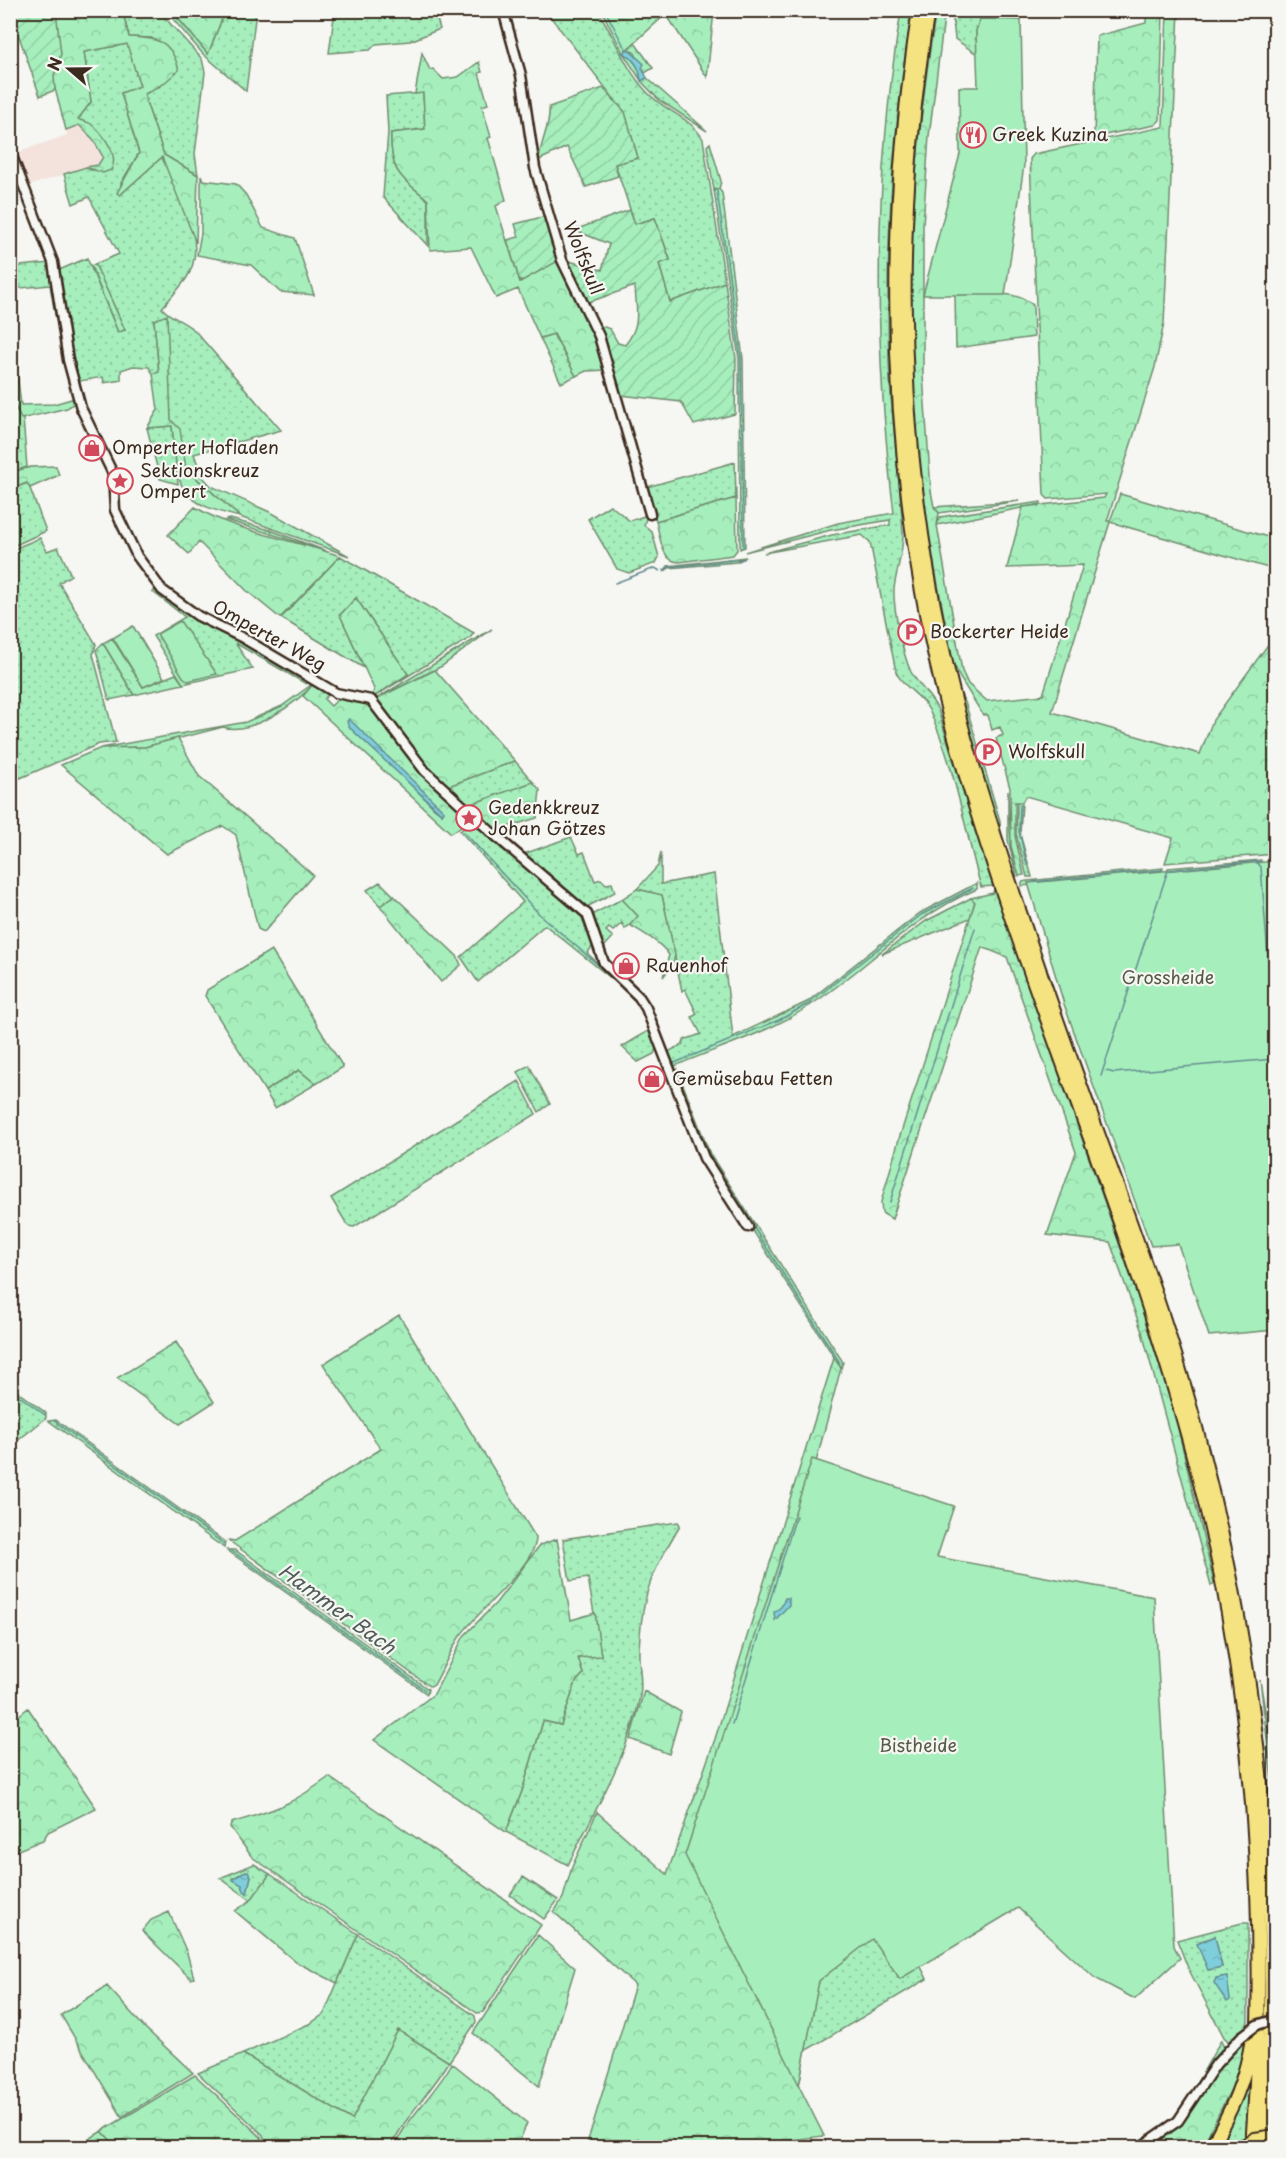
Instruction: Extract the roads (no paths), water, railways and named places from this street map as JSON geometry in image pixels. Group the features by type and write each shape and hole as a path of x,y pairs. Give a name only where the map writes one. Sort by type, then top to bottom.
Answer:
{"highway":[{"path":"919,10 902,130 897,200 895,324 901,437 921,583 940,676 965,771 1048,1021 1129,1247 1173,1382 1200,1482 1230,1625 1255,1849 1259,1991 1258,2070 1252,2148"},
{"path":"928,10 911,132 904,252 904,325 911,447 930,582 956,703 998,846 1139,1246 1177,1362 1201,1447 1241,1629 1263,1793 1275,2030"},
{"path":"1213,2144 1240,2090 1247,2068 1259,1991"},
{"path":"1263,2148 1273,2014"},
{"path":"1240,2148 1255,2139 1275,2136"}],"street":[{"name":"Wolfskull","path":"503,10 521,75 534,168 561,260 600,336 650,514"},
{"name":"Omperter Weg","path":"10,151 53,262 66,351 81,408 113,474 115,510 129,542 148,572 162,590 198,616 243,638 336,693 371,700 425,771 587,914 604,963 639,997 704,1158 748,1227"},
{"path":"1139,2148 1178,2121 1216,2064 1241,2037 1273,2014"}],"water":[{"path":"628,49 644,64 642,68 647,78 641,81 636,64 623,53"},
{"path":"349,719 444,811 442,814 350,728 347,722"},
{"path":"785,1598 789,1598 789,1605 775,1620 774,1612 781,1607"},
{"path":"248,1871 251,1876 247,1893 242,1885 233,1880"},
{"path":"1215,1936 1222,1967 1208,1970 1197,1944"},
{"path":"1227,1976 1230,2000 1227,2002 1214,1983 1216,1978"}],"waterway":[{"path":"605,10 626,50"},
{"path":"717,191 741,359 743,547"},
{"path":"664,570 669,567 744,559"},
{"path":"615,583 655,568 660,571"},
{"path":"1020,805 1019,831 1027,865"},
{"path":"464,832 541,916 618,982"},
{"path":"1267,861 1276,860"},
{"path":"1170,870 1260,861"},
{"path":"1257,862 1261,867 1276,1060"},
{"path":"1033,882 1162,870"},
{"path":"1101,1076 1168,870"},
{"path":"672,1064 779,1020 808,1004 921,915 973,888"},
{"path":"890,1202 975,928"},
{"path":"1106,1071 1114,1073 1275,1059"},
{"path":"676,1074 685,1097"},
{"path":"707,1154 840,1363"},
{"name":"Hammer Bach","path":"10,1389 45,1415"},
{"name":"Hammer Bach","path":"54,1421 224,1544"},
{"path":"732,1724 796,1516"},
{"name":"Hammer Bach","path":"232,1551 425,1690"}],"place":[{"name":"Greek Kuzina","path":"973,135"},
{"name":"Omperter Hofladen","path":"92,448"},
{"name":"Sektionskreuz Ompert","path":"120,481"},
{"name":"Bockerter Heide","path":"911,632"},
{"name":"Wolfskull","path":"988,752"},
{"name":"Gedenkkreuz Johan Götzes","path":"469,818"},
{"name":"Rauenhof","path":"626,966"},
{"name":"Gemüsebau Fetten","path":"652,1079"}],"park label":[{"name":"Grossheide","path":"1168,978"},
{"name":"Bistheide","path":"918,1746"}]}
